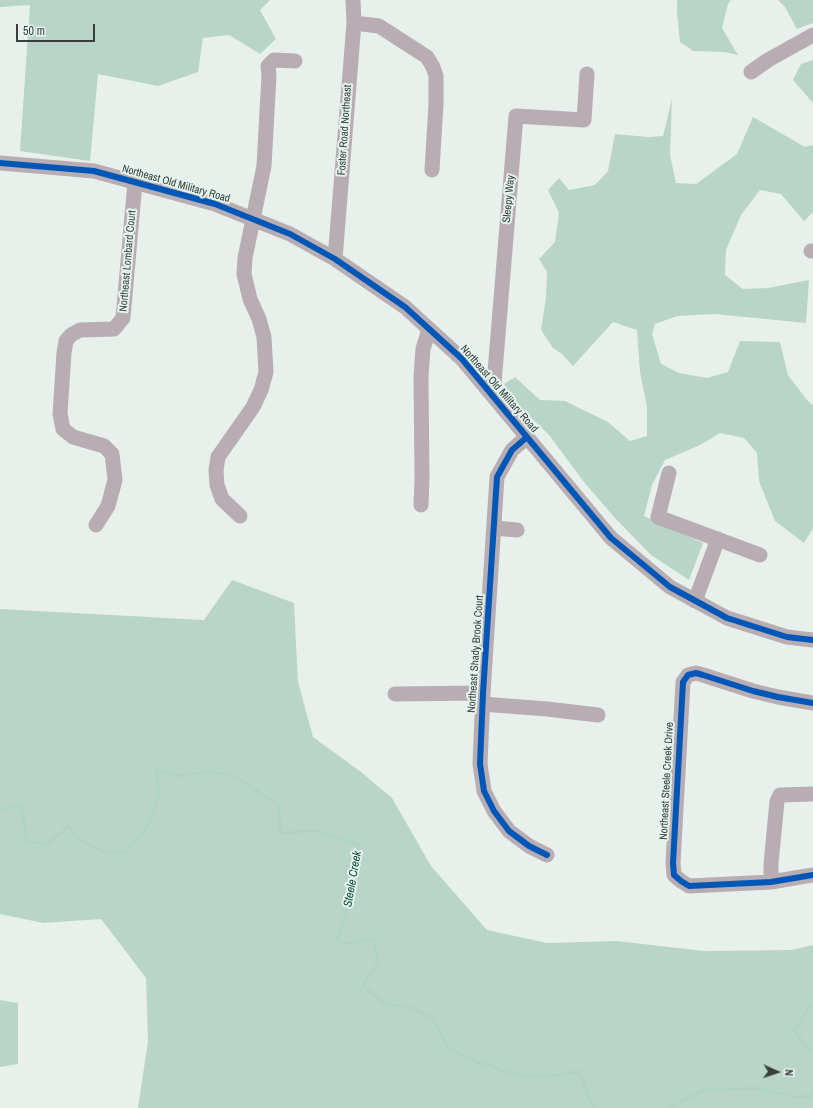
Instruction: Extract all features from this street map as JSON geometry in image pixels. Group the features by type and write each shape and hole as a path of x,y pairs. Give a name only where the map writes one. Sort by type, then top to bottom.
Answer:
{"street":[{"name":"Foster Road Northeast","path":"335,259 354,23 353,0"},
{"path":"354,23 379,26 427,57 434,67 436,76 436,104 432,170"},
{"path":"751,72 768,60 813,34"},
{"path":"240,516 222,499 217,485 216,470 218,457 254,408 266,372 264,337 259,319 250,299 244,274 245,258 264,166 269,76 268,66 274,60 294,61"},
{"name":"Sleepy Way","path":"493,396 516,116 584,120 587,74"},
{"name":"Northeast Old Military Road","path":"0,163 94,171 215,204 290,234 335,259 405,308 462,359 611,538 670,587 727,618 787,637 813,640"},
{"name":"Northeast Lombard Court","path":"96,526 108,506 115,480 112,454 104,446 73,437 63,428 60,414 64,353 66,341 71,335 80,330 114,329 123,318 135,182"},
{"path":"421,505 422,369 423,349 429,329"},
{"name":"Northeast Shady Brook Court","path":"527,437 512,450 497,477 482,698 480,764 484,791 494,810 509,832 529,846 547,855"},
{"path":"669,473 658,517 760,555"},
{"path":"494,528 517,530"},
{"path":"695,601 718,539"},
{"name":"Northeast Steele Creek Drive","path":"813,703 753,691 696,673 688,675 683,682 673,862 674,875 690,886 771,882 813,875"},
{"path":"395,694 482,698 547,709 598,715"},
{"path":"771,882 771,864 777,801 780,795 813,794"}],"green space":[{"path":"0,0 270,0 260,10 276,39 260,54 229,35 203,38 198,72 158,86 98,74 90,161 20,151 30,5 0,7"},
{"path":"677,0 731,0 728,4 722,28 738,55 724,52 693,51 680,42"},
{"path":"778,0 813,0 813,23 797,29 785,7"},
{"path":"813,60 813,103 793,80 801,64"},
{"path":"672,99 670,155 676,183 696,184 737,154 753,117 805,147 813,145 813,212 804,221 781,194 760,190 741,215 726,250 725,275 743,289 768,288 809,280 806,323 715,314 677,316 655,324 652,334 661,364 679,373 707,378 728,372 740,341 780,342 788,375 807,400 813,405 813,528 804,543 775,521 759,481 757,453 744,438 720,433 700,445 665,460 652,485 644,516 703,543 689,580 651,555 614,517 584,482 549,435 513,400 504,384 515,377 540,400 565,401 608,422 630,441 647,436 647,407 640,372 637,330 613,322 573,366 562,354 553,348 541,330 546,298 547,272 539,259 555,242 559,213 548,190 559,178 569,190 595,185 608,171 615,134 648,137 663,136"},
{"path":"232,580 294,603 298,682 313,737 361,772 392,798 431,866 487,930 547,943 617,941 704,951 792,950 813,945 813,1108 138,1108 148,1041 146,978 101,919 43,923 0,914 0,609 204,620"},
{"path":"0,1000 18,1003 18,1064 0,1067"}],"waterway":[{"name":"Steele Creek","path":"0,810 21,805 27,841 48,844 68,826 78,839 104,852 126,852 149,824 159,795 156,769 181,776 209,772 233,775 279,805 280,833 316,831 359,845 346,915 336,940 345,944 373,939 378,962 363,985 383,1003 415,1009 434,1020 447,1047 478,1062 523,1077 560,1075 579,1071 592,1105 599,1108"},
{"name":"Steele Creek","path":"813,1000 795,1031 813,1055"},
{"name":"Steele Creek","path":"670,1108 704,1090 757,1088 795,1097 812,1096 813,1092"}],"cycle path":[{"path":"0,163 94,171 215,204 290,234 335,259 405,307 462,359 611,538 670,587 727,618 787,637 813,640"},
{"path":"527,437 512,450 497,477 483,693 480,764 484,791 494,811 509,831 529,846 547,855"},
{"path":"813,703 753,691 696,673 688,675 683,682 673,863 674,875 689,886 771,882 813,875"}]}
